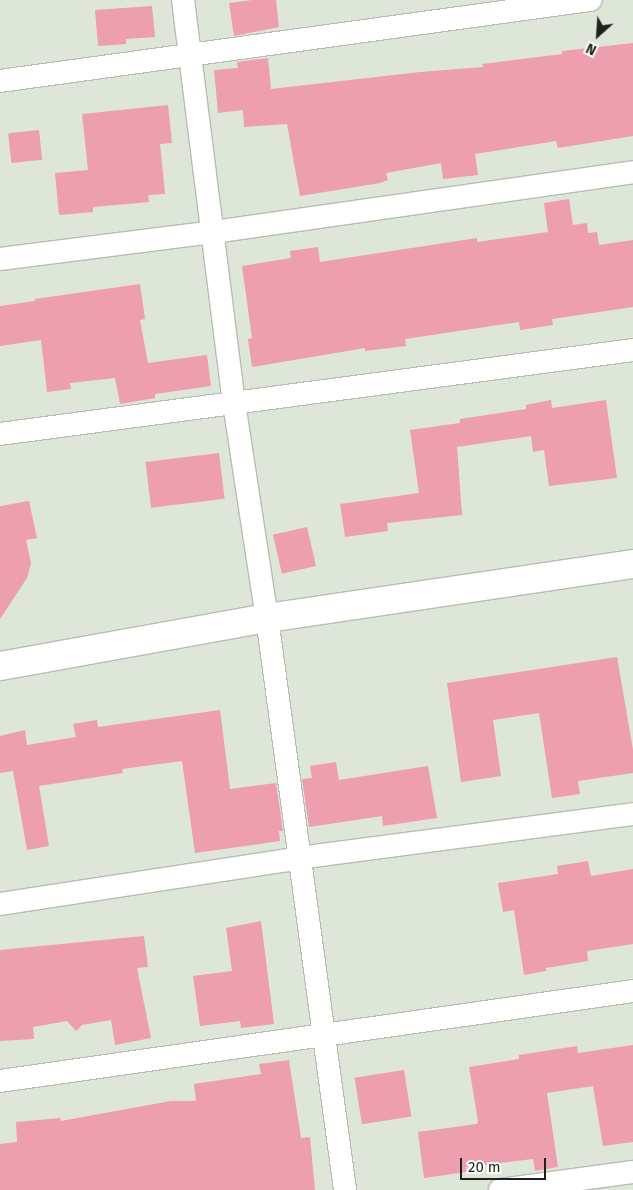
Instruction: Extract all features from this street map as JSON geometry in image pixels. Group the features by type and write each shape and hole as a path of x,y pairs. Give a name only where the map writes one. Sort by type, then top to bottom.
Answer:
{"street":[{"path":"183,0 234,403 267,618 345,1190"},
{"path":"0,82 590,0"},
{"path":"0,259 213,232 633,172"},
{"path":"0,434 633,350"},
{"path":"0,666 267,618 633,564"},
{"path":"0,904 299,858 633,814"},
{"path":"0,1081 633,991"},
{"path":"500,1190 633,1172"}],"building":[{"path":"252,0 276,0 279,27 234,36 229,3"},
{"path":"152,6 155,37 126,39 126,44 98,46 95,10"},
{"path":"633,43 633,136 558,148 556,141 475,154 478,175 443,179 441,163 386,173 388,180 380,183 300,196 287,124 244,127 243,110 218,113 214,70 238,68 237,62 268,58 271,89 420,72 483,67 482,64 562,54 562,51"},
{"path":"168,105 172,143 160,144 165,194 148,195 149,202 93,207 93,212 59,215 55,173 88,170 82,114"},
{"path":"39,130 42,160 11,163 8,133"},
{"path":"569,199 573,225 587,223 588,233 597,232 599,245 633,240 633,307 552,319 553,325 520,330 519,322 405,339 406,346 365,351 365,348 252,367 248,339 252,338 242,266 291,258 290,251 318,247 320,262 477,238 477,242 548,232 544,203"},
{"path":"140,284 145,319 140,320 148,363 207,355 211,386 155,394 155,398 120,404 115,378 70,383 71,389 47,392 41,340 0,346 0,306"},
{"path":"551,400 552,408 606,400 617,478 549,486 544,450 533,452 531,436 457,447 462,515 387,523 388,531 345,537 340,504 419,493 410,430 460,423 460,419 526,409 526,405"},
{"path":"219,453 225,499 151,508 146,462"},
{"path":"29,501 37,538 26,540 31,563 27,578 0,619 0,506"},
{"path":"307,527 316,566 282,574 273,535"},
{"path":"617,657 633,750 633,773 578,781 580,794 552,798 539,713 493,720 501,776 461,782 447,683"},
{"path":"220,710 230,789 276,783 283,831 279,831 280,841 195,853 182,761 122,769 123,773 39,786 49,846 27,850 13,771 0,773 0,736 25,730 27,745 76,737 73,724 97,720 98,727"},
{"path":"336,762 339,780 428,766 437,818 383,826 382,816 309,827 302,779 312,778 310,766"},
{"path":"588,861 591,876 633,869 633,944 587,951 588,961 546,968 546,971 524,975 514,910 503,912 498,883 558,874 557,866"},
{"path":"261,921 274,1024 241,1028 240,1021 200,1026 193,976 232,971 226,928"},
{"path":"144,936 148,967 137,968 151,1038 115,1045 111,1020 82,1025 76,1031 67,1021 33,1027 34,1039 0,1041 0,950"},
{"path":"633,1045 633,1142 603,1146 593,1086 547,1093 558,1167 535,1171 533,1159 466,1167 466,1172 424,1178 418,1132 477,1124 469,1067 519,1059 519,1055 577,1046 578,1053"},
{"path":"289,1060 301,1138 310,1137 315,1190 0,1190 0,1144 17,1142 16,1122 60,1118 61,1121 171,1101 196,1101 194,1084 261,1074 259,1064"},
{"path":"404,1070 411,1116 362,1124 355,1078"}]}
